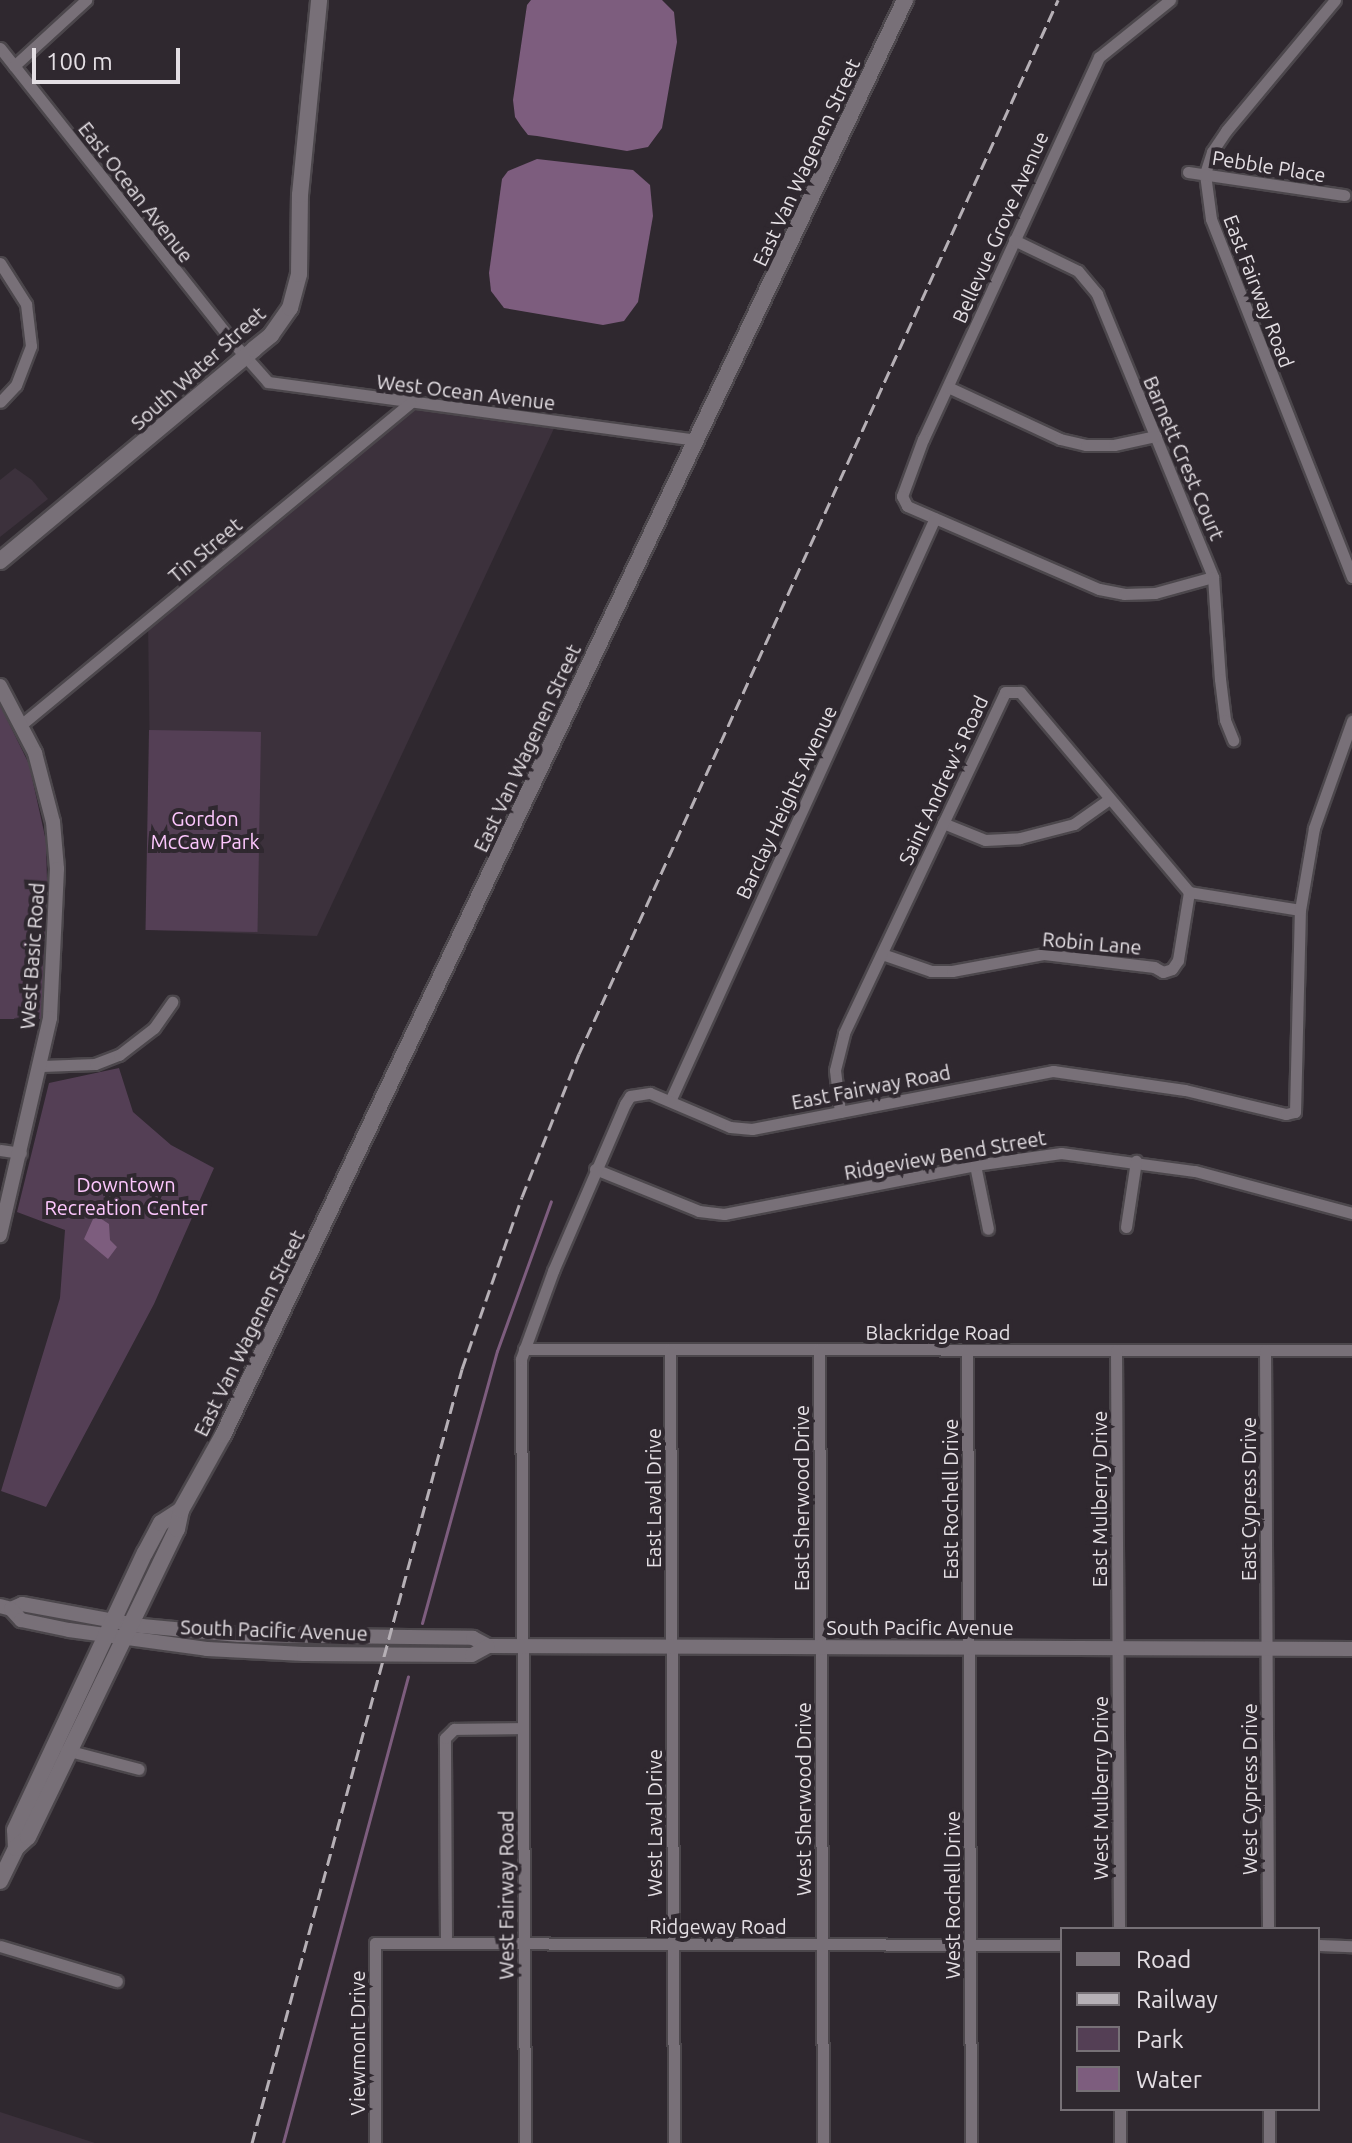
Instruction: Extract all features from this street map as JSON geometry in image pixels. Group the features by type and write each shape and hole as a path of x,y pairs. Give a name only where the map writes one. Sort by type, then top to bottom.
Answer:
{"main road":[{"name":"South Water Street","path":"0,561 245,357 280,324 290,308 299,274 300,195 319,0"},
{"name":"East Van Wagenen Street","path":"0,1881 16,1848 28,1837 61,1748 117,1631 161,1523 181,1510 236,1408 905,0"}],"street":[{"path":"14,66 86,0"},
{"name":"Bellevue Grove Avenue","path":"935,518 907,506 902,496 904,483 1014,240 1099,57 1170,0"},
{"path":"1205,174 1212,152 1226,131 1335,0"},
{"name":"East Ocean Avenue","path":"0,48 245,357"},
{"name":"Pebble Place","path":"1188,172 1344,195"},
{"name":"East Fairway Road","path":"1205,174 1211,219 1352,577"},
{"name":"Barnett Crest Court","path":"1014,240 1078,271 1097,294 1213,577 1225,720 1233,740"},
{"path":"0,263 26,304 31,346 16,385 0,402"},
{"name":"West Ocean Avenue","path":"245,357 262,377 277,386 695,440"},
{"path":"948,387 1060,439 1086,445 1114,445 1156,436"},
{"name":"Tin Street","path":"22,724 410,403"},
{"path":"935,518 1099,589 1155,593 1213,577"},
{"name":"Barclay Heights Avenue","path":"670,1101 935,518"},
{"name":"West Basic Road","path":"0,686 22,724 48,796 57,869 51,1003 42,1066 0,1235"},
{"name":"Saint Andrew's Road","path":"840,1112 835,1085 836,1056 1005,692 1020,692 1108,800 1189,892"},
{"name":"East Fairway Road","path":"523,1646 521,1359 595,1169 630,1096 650,1093 709,1119 741,1128 1053,1071 1185,1090 1286,1114 1295,1112 1300,910 1314,828 1352,721"},
{"path":"943,823 985,840 1020,838 1074,824 1108,800"},
{"path":"1189,892 1300,910"},
{"name":"Robin Lane","path":"882,954 931,971 952,971 1044,954 1154,967 1163,972 1172,969 1178,960 1189,892"},
{"path":"42,1066 95,1064 119,1055 154,1028 172,1002"},
{"path":"0,1150 21,1153"},
{"name":"Ridgeview Bend Street","path":"595,1169 699,1211 724,1214 975,1165 1061,1153 1136,1161 1209,1175 1352,1213"},
{"path":"1126,1227 1136,1161"},
{"path":"975,1165 988,1229"},
{"name":"Blackridge Road","path":"524,1349 1352,1350"},
{"name":"East Laval Drive","path":"670,1349 672,1647"},
{"name":"East Sherwood Drive","path":"819,1349 820,1647"},
{"name":"East Rochell Drive","path":"967,1350 969,1648"},
{"name":"East Mulberry Drive","path":"1116,1350 1117,1648"},
{"name":"East Cypress Drive","path":"1265,1350 1267,1648"},
{"name":"South Pacific Avenue","path":"6,1607 22,1604 117,1631 270,1637 473,1638 488,1646 1352,1649"},
{"name":"West Fairway Road","path":"523,1646 525,2143"},
{"name":"West Laval Drive","path":"672,1647 674,2143"},
{"name":"West Sherwood Drive","path":"820,1647 823,2143"},
{"name":"West Rochell Drive","path":"969,1648 971,2143"},
{"name":"West Mulberry Drive","path":"1117,1648 1119,1927"},
{"name":"West Cypress Drive","path":"1267,1648 1268,1927"},
{"path":"446,1943 445,1742 448,1732 458,1728 523,1728"},
{"path":"61,1748 139,1769"},
{"name":"Ridgeway Road","path":"375,1943 1060,1945"},
{"name":"Viewmont Drive","path":"375,1943 375,2143"},
{"path":"1320,1945 1352,1946"},
{"path":"0,1946 117,1981"},
{"path":"1120,2111 1120,2143"},
{"path":"1269,2111 1269,2143"}],"shaded area":[{"path":"410,403 557,422 317,936 152,930 148,620"},
{"path":"15,468 32,480 48,499 0,537 0,480"},
{"path":"0,2112 95,2143 0,2143"}],"green space":[{"path":"0,705 29,764 46,841 48,921 41,1019 0,1019"},
{"name":"Gordon McCaw Park","path":"149,730 261,732 257,932 146,930"},
{"name":"Downtown Recreation Center","path":"119,1068 133,1112 171,1145 214,1168 154,1304 46,1507 1,1491 60,1298 65,1230 17,1212 49,1083"}],"water":[{"path":"531,0 662,0 674,12 677,42 662,128 648,147 627,151 528,135 515,117 513,100 527,5"},
{"path":"537,159 633,170 650,185 653,216 638,302 624,321 603,325 504,308 491,291 489,273 502,179 508,171"},
{"path":"100,1218 109,1224 110,1240 117,1247 108,1259 84,1239 93,1219"}],"waterway":[{"path":"422,1623 497,1351 551,1201"},
{"path":"283,2143 408,1676"}],"railway":[{"path":"252,2143 462,1369 522,1197 579,1054 1058,0"}]}
